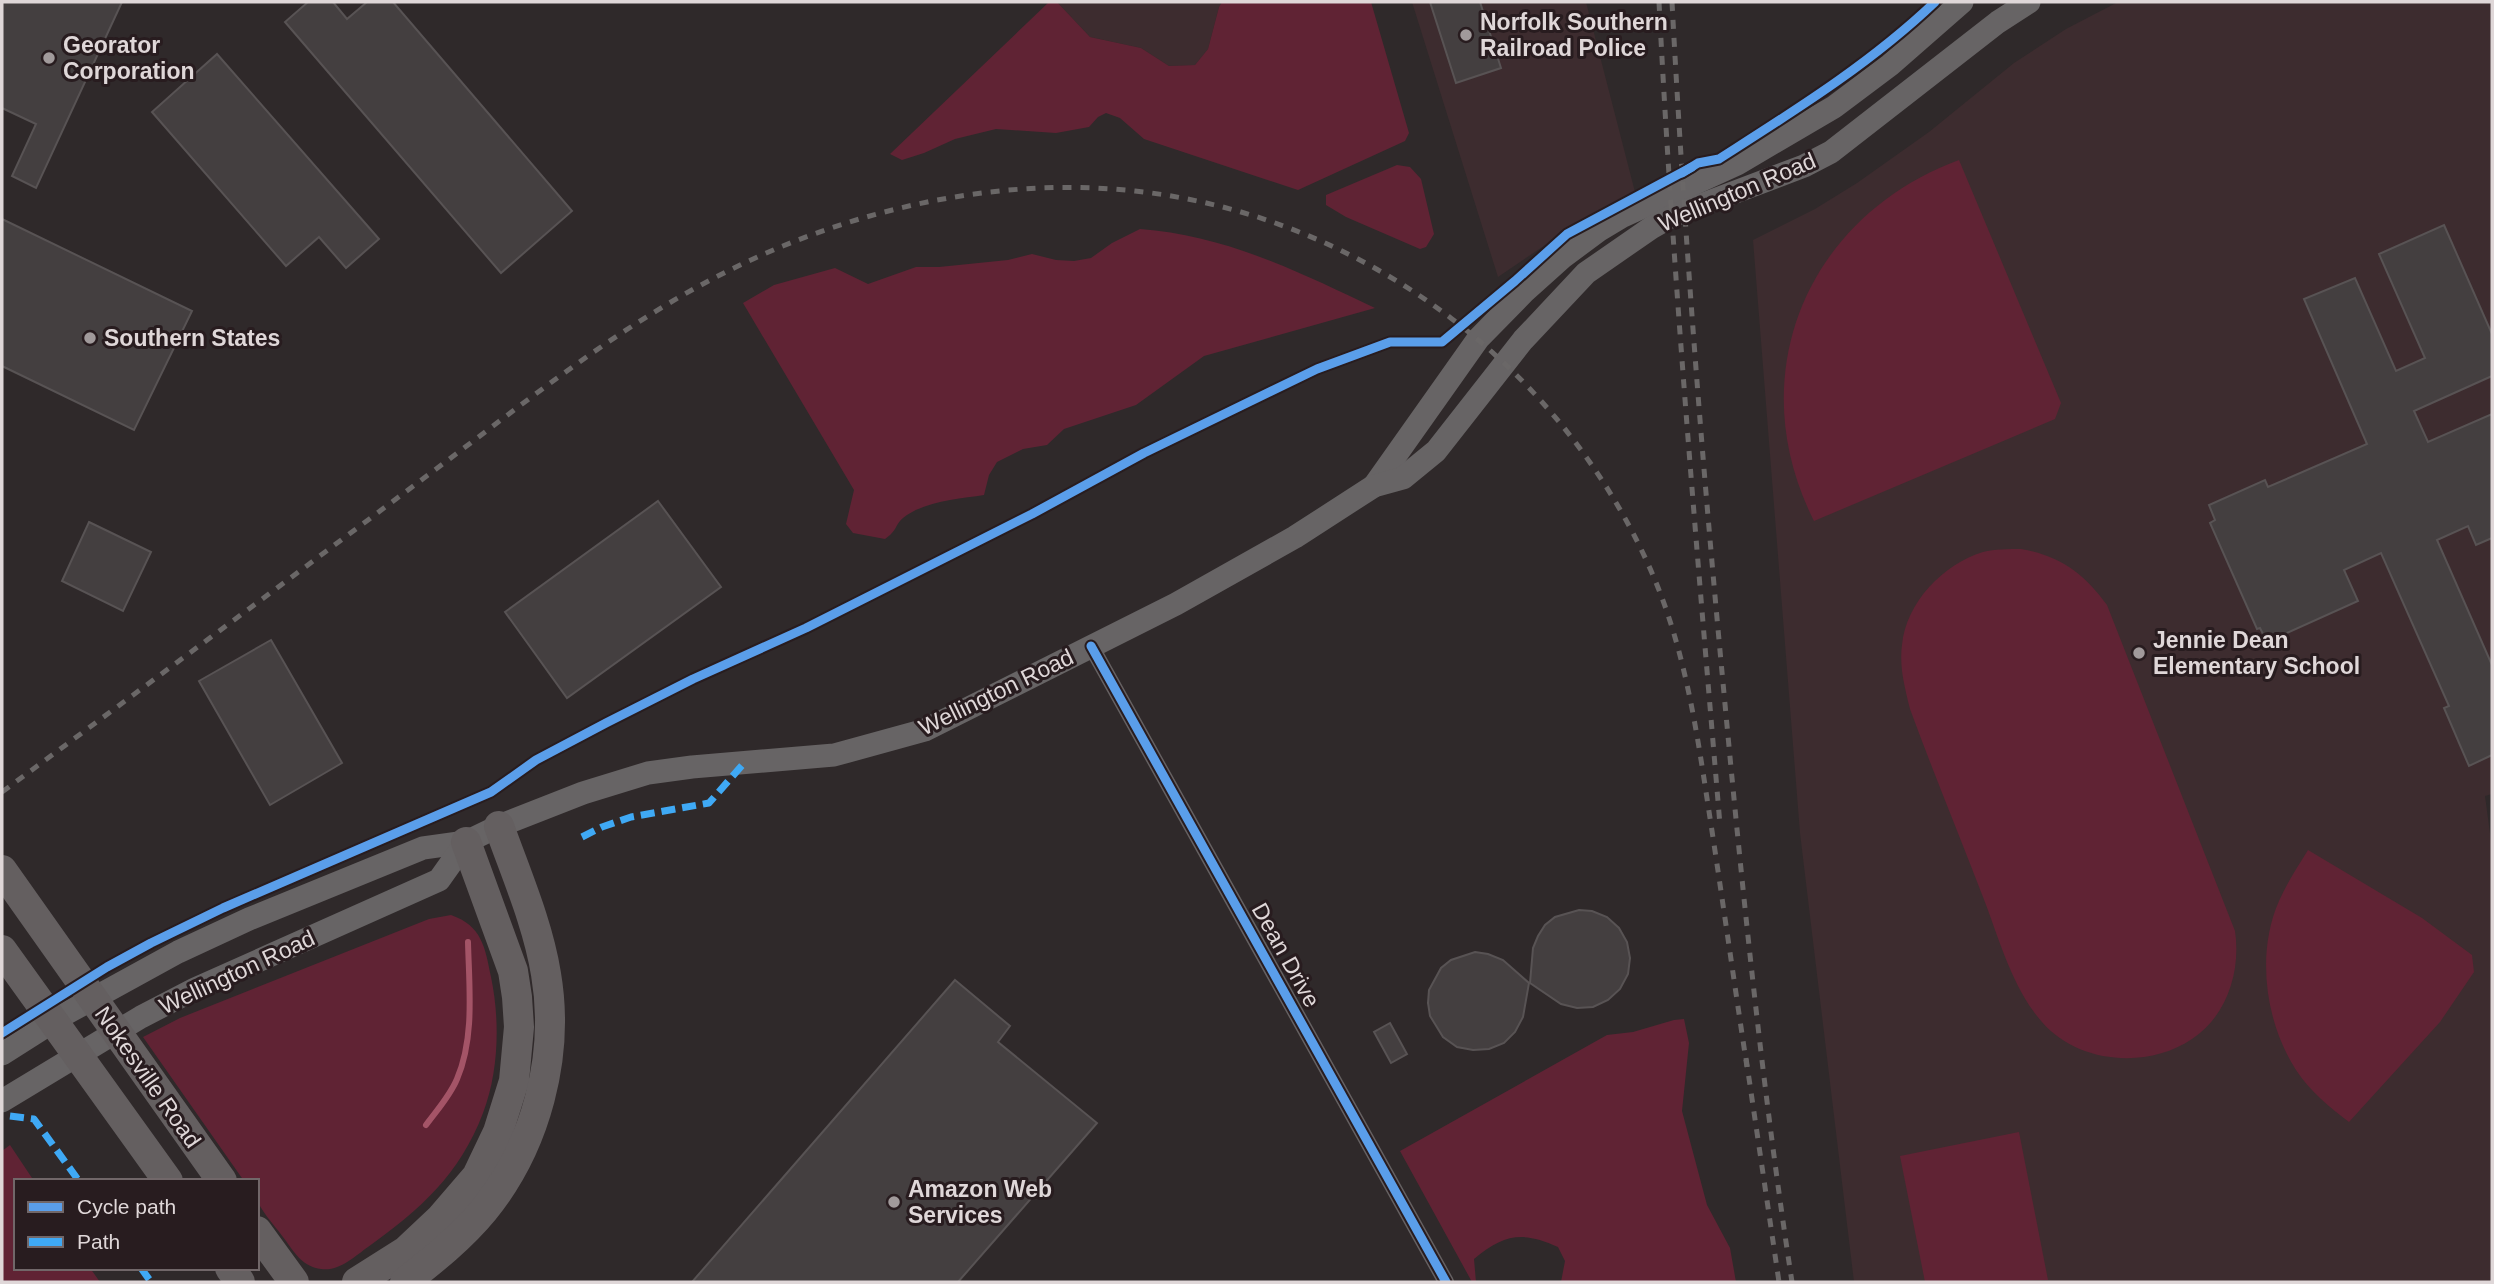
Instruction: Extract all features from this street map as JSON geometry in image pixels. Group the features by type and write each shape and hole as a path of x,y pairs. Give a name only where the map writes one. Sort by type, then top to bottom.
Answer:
{"highway":[{"path":"405,1282 466,1231 498,1191 527,1138 542,1087 549,1037 550,1004 546,972 537,937 499,826"},
{"path":"357,1282 406,1251 440,1219 477,1176 509,1103 518,1054 517,997 506,948 466,842"},
{"name":"Nokesville Road","path":"2,870 221,1179"},
{"name":"Nokesville Road","path":"2,950 167,1179"},
{"path":"259,1234 294,1282"}],"main road":[{"name":"Wellington Road","path":"1374,486 1478,339 1563,257 1606,226 1737,164 1834,107 1889,65 1962,2"},
{"path":"1969,2 1978,38"},
{"name":"Wellington Road","path":"2,1054 65,1014 178,951 423,848 466,842 583,793 648,773 834,755 925,730 1176,604 1295,537 1374,486 1403,478 1436,451 1523,340 1586,273 1633,239 1672,216 1804,166 1831,152 1978,38 2029,2"},
{"name":"Wellington Road","path":"2,1101 141,1017 195,989 439,880 466,842"}],"street":[{"name":"Dean Drive","path":"1091,646 1446,1282"}],"shaded area":[{"path":"1049,2 1057,2 1090,37 1141,48 1169,66 1195,65 1208,49 1222,2 1371,2 1409,133 1405,141 1298,190 1144,139 1120,118 1106,113 1089,127 1056,133 996,129 955,139 902,160 890,154"},
{"path":"1057,2 1222,2 1208,49 1195,65 1169,66 1141,48 1090,37"},
{"path":"1412,2 1586,2 1635,192 1582,220 1498,277"},
{"name":"Jennie Dean Elementary School","path":"2118,2 2492,2 2492,794 2485,796 2492,848 2492,1282 1854,1282 1800,833 1753,240 1815,209 1857,183 1929,132 2014,63 2066,29"},
{"path":"1959,160 2061,403 2055,419 1814,521 1793,466 1784,411 1787,357 1802,307 1827,260 1862,220 1906,186"},
{"path":"1397,165 1410,167 1421,179 1434,234 1426,247 1420,249 1346,217 1326,205 1326,195"},
{"path":"1140,229 1232,247 1290,269 1375,308 1204,356 1136,405 1064,429 1047,445 1023,449 997,462 989,475 984,495 942,502 911,512 885,539 853,533 846,524 854,490 743,303 774,285 835,268 868,284 916,267 1008,260 1032,254 1056,260 1091,258 1112,243"},
{"path":"2021,549 2047,556 2070,568 2090,584 2107,605 2235,931 2236,962 2223,1005 2204,1029 2192,1039 2155,1055 2114,1058 2074,1047 2057,1036 2032,1009 2007,962 1910,709 1901,653 1905,629 1919,600 1941,576 1968,558 1988,551"},
{"path":"2308,850 2422,918 2472,955 2474,972 2440,1022 2349,1122 2320,1098 2296,1070 2277,1031 2267,987 2266,965 2272,921 2282,894"},
{"path":"451,915 469,925 476,932 487,956 497,1028 495,1063 483,1113 474,1135 450,1172 405,1219 346,1262 334,1268 315,1268 297,1255 267,1217 259,1204 259,1179 243,1179 143,1037 180,1018 429,919"},
{"path":"1684,1019 1689,1043 1682,1111 1707,1205 1730,1248 1736,1282 1561,1282 1565,1261 1558,1247 1524,1237 1495,1244 1474,1259 1476,1282 1472,1282 1400,1151 1607,1035 1633,1032"},
{"path":"2019,1132 2048,1280 1925,1282 1900,1156"},
{"path":"10,1145 33,1179 14,1179 14,1270 91,1270 100,1282 2,1282 2,1151"}],"building":[{"name":"Georator Corporation","path":"2,2 122,2 36,188 12,176 36,124 2,108"},
{"path":"308,2 333,2 347,19 367,2 393,2 572,211 501,273 285,22"},
{"name":"Norfolk Southern Railroad Police","path":"1430,2 1480,2 1501,68 1456,83"},
{"path":"217,54 379,239 346,268 319,237 286,266 152,112"},
{"name":"Southern States","path":"2,219 192,311 134,430 2,366"},
{"path":"2444,225 2492,334 2492,376 2414,411 2428,442 2492,414 2492,538 2476,545 2468,526 2437,540 2492,665 2492,755 2469,766 2444,708 2449,706 2381,553 2344,570 2358,601 2267,642 2260,628 2257,629 2210,523 2215,520 2209,505 2265,480 2268,487 2367,444 2304,299 2355,278 2396,371 2425,358 2379,254"},
{"path":"658,501 721,587 567,698 505,612"},
{"path":"89,522 151,552 123,611 62,581"},
{"path":"271,640 342,763 270,805 199,681"},
{"path":"1579,910 1592,911 1607,917 1619,928 1627,942 1630,958 1628,974 1620,989 1608,1000 1593,1007 1577,1008 1561,1004 1530,983 1533,948 1545,925 1555,917"},
{"path":"1475,952 1503,960 1529,983 1523,1017 1515,1032 1504,1043 1489,1049 1473,1050 1457,1047 1443,1037 1430,1016 1428,1003 1429,990 1441,968 1451,960"},
{"name":"Amazon Web Services","path":"955,980 1010,1026 998,1042 1097,1123 958,1282 692,1282"},
{"path":"1390,1023 1407,1054 1391,1063 1374,1032"}],"waterway":[{"path":"426,1125 451,1091 463,1063 470,1011 468,942"}],"railway":[{"path":"1659,2 1678,311 1720,825"},
{"path":"1672,2 1694,337 1722,672 1761,1054 1792,1282"},
{"path":"2,792 559,377 629,328 701,285 803,238 912,205 1023,189 1135,191 1217,206 1296,231 1371,266 1441,310 1504,363 1560,423 1609,491 1648,564 1682,662 1702,763 1747,1067"},
{"path":"1746,1058 1779,1282"}],"marked path":[{"path":"582,837 631,817 709,803 745,762"},
{"path":"10,1116 34,1119 78,1179"},
{"path":"142,1270 151,1282"}],"cycle path":[{"path":"1682,173 1698,163 1719,159 1803,105 1884,46 1935,2"},
{"path":"2,1033 107,967 151,943 223,908 491,792 536,760 606,723 693,679 806,628 1032,514 1144,453 1317,369 1390,342 1442,342 1567,234 1692,167"},
{"path":"1091,646 1446,1282"}],"place":[{"name":"Norfolk Southern Railroad Police","path":"1466,35"},
{"name":"Georator Corporation","path":"49,58"},
{"name":"Southern States","path":"90,338"},
{"name":"Jennie Dean Elementary School","path":"2139,653"},
{"name":"Amazon Web Services","path":"894,1202"}]}
